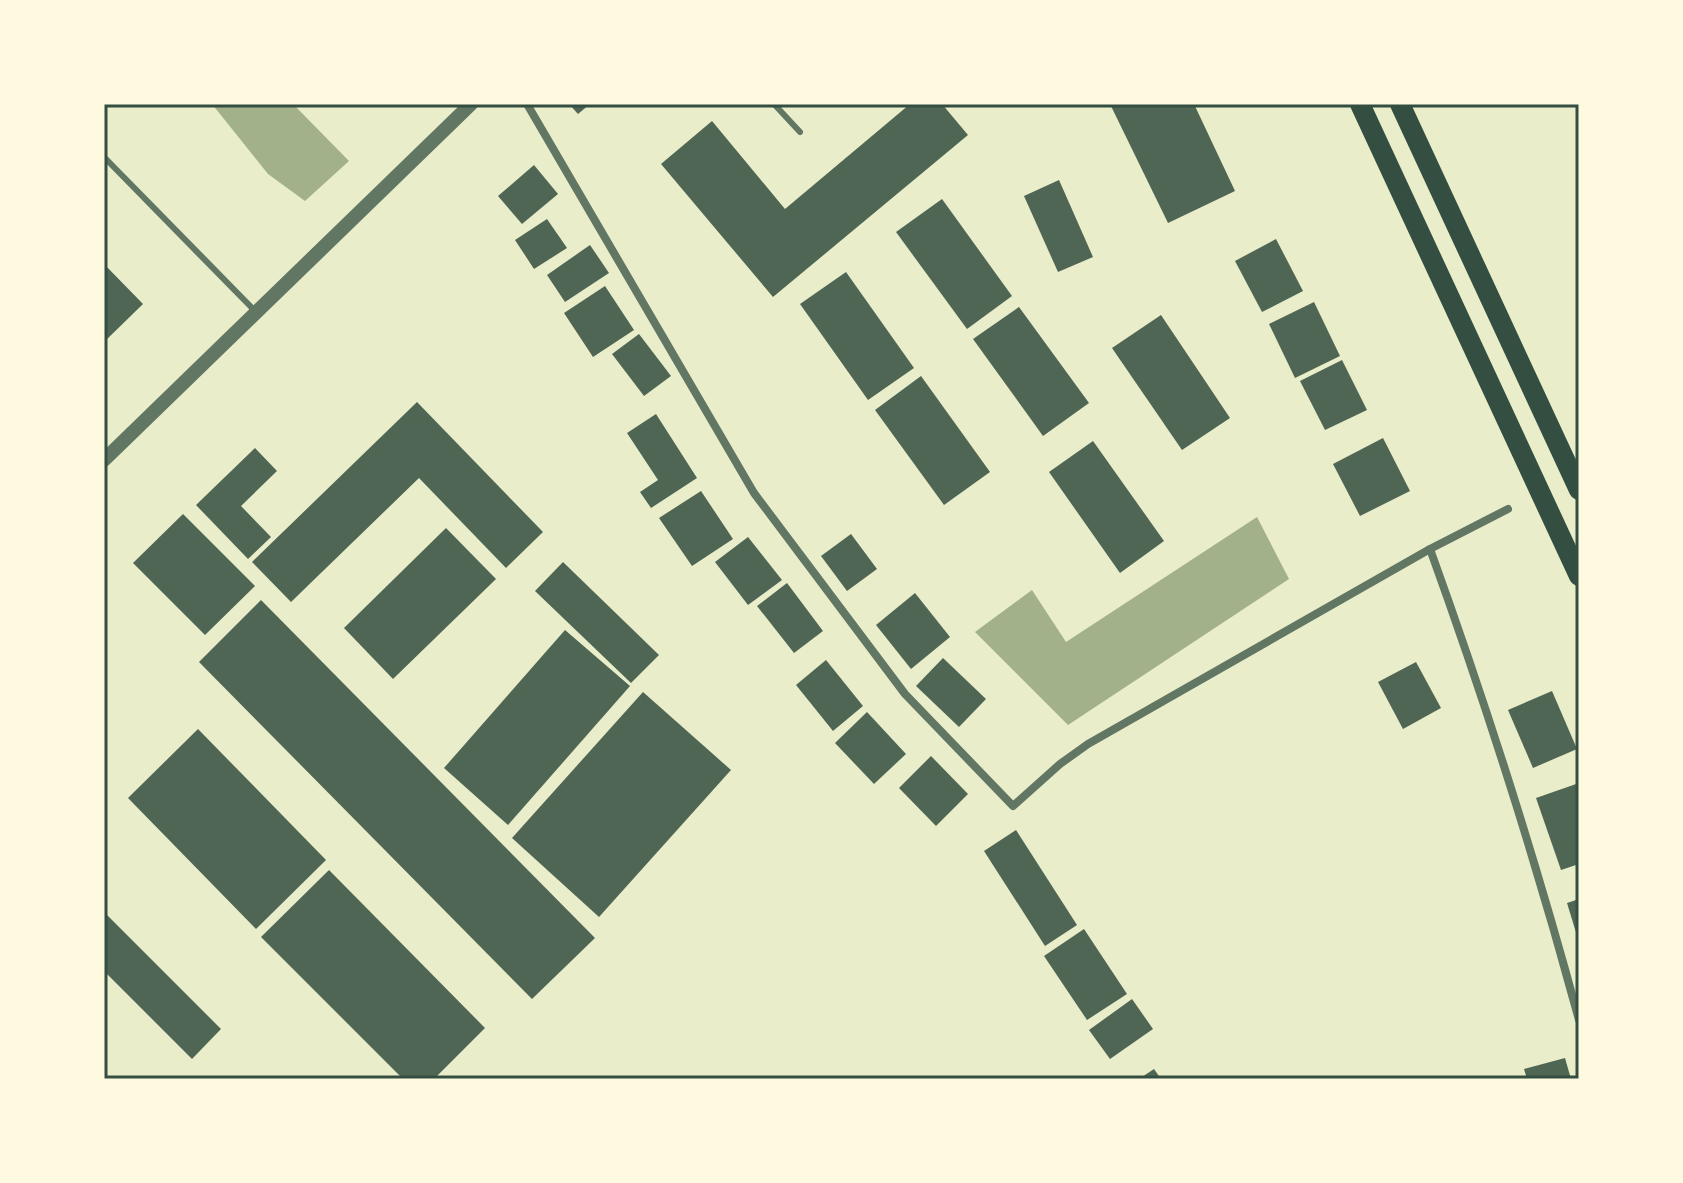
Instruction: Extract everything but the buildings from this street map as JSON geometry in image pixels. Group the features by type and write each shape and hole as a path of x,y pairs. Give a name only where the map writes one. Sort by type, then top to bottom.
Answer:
{"main road":[{"path":"1360,104 1579,576"},
{"path":"1400,104 1579,490"}],"street":[{"path":"104,460 471,104"},
{"path":"527,104 754,493 905,694 1013,806 1060,764 1088,744 1430,549 1508,509"},
{"path":"1430,549 1465,645 1541,880 1579,1020"}],"lane":[{"path":"774,104 800,132"},
{"path":"104,157 256,312"}],"shaded area":[{"path":"212,104 293,104 349,161 305,201 268,174"},
{"path":"1257,517 1289,579 1068,725 975,632 1032,590 1066,642"}]}
